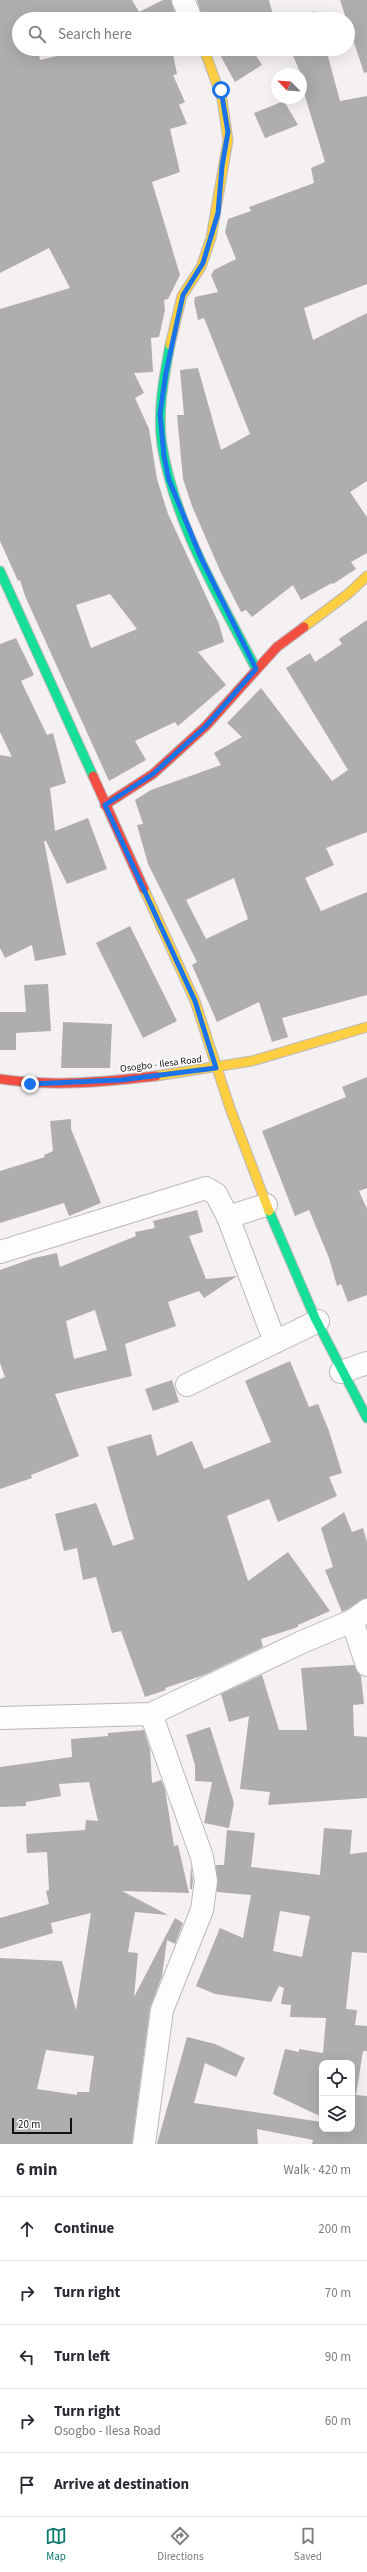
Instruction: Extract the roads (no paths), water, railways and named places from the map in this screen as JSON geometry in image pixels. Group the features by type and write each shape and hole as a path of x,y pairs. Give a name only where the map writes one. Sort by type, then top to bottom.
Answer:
{"main road":[{"path":"207,56 221,90 228,132 222,166 218,213 203,263 183,295 166,372 160,414 164,456 169,480 201,558 256,669"},
{"path":"0,571 195,1001 216,1068 266,1205 341,1372 367,1418"},
{"path":"105,805 153,774 206,726 277,647 349,593 367,576"},
{"name":"Osogbo - Ilesa Road","path":"0,1079 30,1084 121,1080 216,1068 252,1061 367,1027"}],"street":[{"path":"183,0 188,12"},
{"path":"0,1252 206,1188 216,1194 228,1217 275,1342"},
{"path":"228,1217 266,1205"},
{"path":"187,1385 318,1321"},
{"path":"341,1372 367,1363"},
{"path":"0,1718 151,1714 359,1616 367,1665"},
{"path":"144,2144 162,2010 202,1910 206,1881 202,1857 151,1714"}]}
